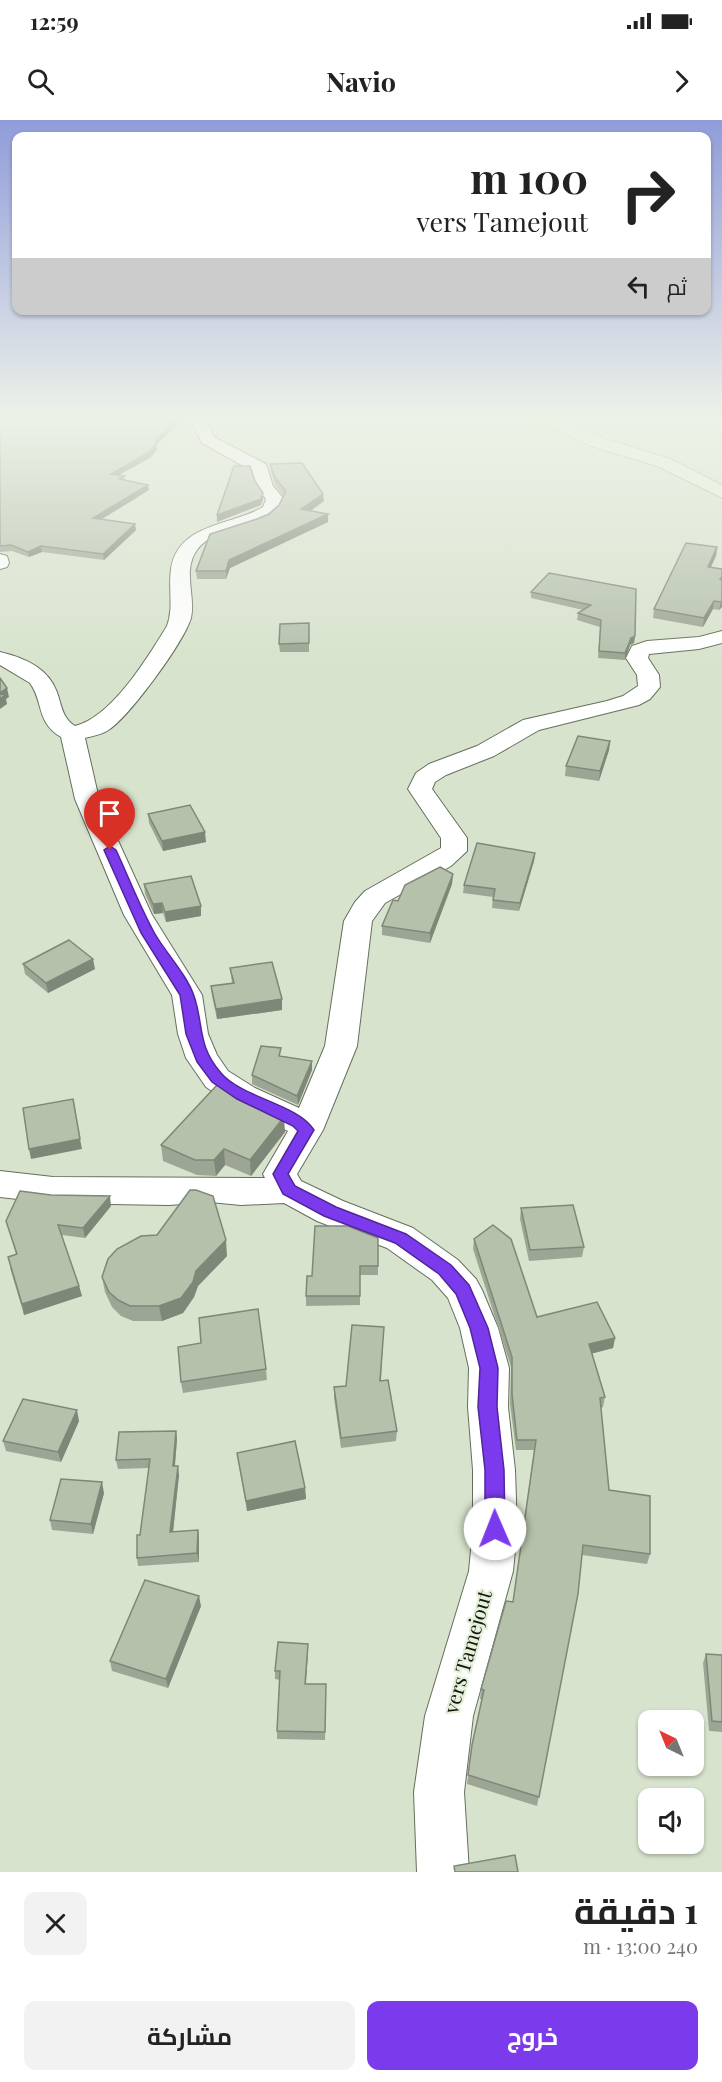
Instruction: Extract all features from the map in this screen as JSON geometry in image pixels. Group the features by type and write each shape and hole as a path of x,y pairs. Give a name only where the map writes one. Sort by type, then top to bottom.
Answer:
{"street":[{"path":"0,658 22,666 45,686 51,716 58,726 72,734 100,725 124,703 168,640 181,617 178,581 181,564 189,548 206,533 252,520 271,510 274,498"},
{"path":"0,1185 53,1190 169,1192 210,1189 241,1192 289,1190 280,1174 306,1130 341,1046 358,921 363,908 372,898 387,888 442,862 454,852 454,838 420,789 423,780 441,768 492,748 520,729 539,722 596,711 642,695 648,687 649,678 637,658 639,650 647,647 699,643 722,638"},
{"path":"72,734 81,777 91,807 138,915 187,995 194,1034 202,1058 217,1079 243,1095 299,1122 306,1130"},
{"name":"vers Tamejout","path":"289,1190 330,1211 400,1238 445,1270 463,1290 479,1328 489,1368 488,1407 494,1470 495,1529 490,1571 449,1716 439,1792 442,1872"}],"building":[{"path":"0,498 127,498 93,518 135,524 103,554 41,546 28,552 11,545 0,546"},
{"path":"223,498 261,498 261,499 217,515"},
{"path":"283,498 317,498 301,509 328,514 229,560 226,571 196,571 210,534 269,514 279,505"},
{"path":"686,543 717,547 708,567 722,569 720,579 722,580 722,601 714,601 704,618 654,609"},
{"path":"549,573 636,589 635,636 631,638 625,653 599,651 601,620 578,613 591,605 531,592"},
{"path":"309,623 309,643 279,644 280,624"},
{"path":"0,678 7,688 0,693"},
{"path":"578,736 610,741 600,771 566,766"},
{"path":"190,805 205,832 162,841 148,814"},
{"path":"477,843 535,853 520,903 493,900 495,889 464,885"},
{"path":"440,867 453,874 430,933 382,926 393,900 398,901 405,885"},
{"path":"191,876 201,906 165,912 162,903 153,904 144,884"},
{"path":"69,940 93,959 46,983 23,964"},
{"path":"272,962 282,999 216,1009 211,986 234,983 230,968"},
{"path":"261,1046 281,1048 279,1056 312,1061 297,1096 252,1075"},
{"path":"218,1084 284,1117 250,1160 224,1149 214,1160 195,1160 161,1145"},
{"path":"73,1099 80,1139 29,1149 23,1108"},
{"path":"190,1190 213,1196 226,1240 196,1271 193,1282 181,1298 159,1306 130,1306 118,1300 109,1292 102,1277 108,1259 117,1249 141,1236 157,1235"},
{"path":"20,1191 51,1195 110,1196 83,1228 58,1225 79,1286 22,1304 8,1257 17,1254 6,1221"},
{"path":"573,1205 584,1247 530,1250 521,1208"},
{"path":"493,1225 511,1239 537,1317 597,1302 615,1338 589,1344 605,1397 600,1398 609,1490 650,1496 650,1554 583,1545 578,1594 539,1797 468,1775 484,1690 481,1689 506,1601 513,1602 536,1440 517,1440 512,1394 512,1357 474,1239"},
{"path":"315,1226 348,1226 378,1238 378,1266 360,1266 360,1296 306,1296 307,1276 312,1276"},
{"path":"258,1309 266,1369 181,1382 178,1347 201,1343 199,1318"},
{"path":"352,1325 384,1327 380,1381 388,1380 397,1431 341,1438 334,1387 346,1386"},
{"path":"23,1399 77,1410 58,1452 3,1441"},
{"path":"176,1431 173,1466 178,1466 170,1532 198,1530 197,1553 137,1558 137,1535 140,1535 150,1459 116,1460 119,1432"},
{"path":"295,1441 305,1488 246,1501 237,1453"},
{"path":"61,1479 102,1482 91,1524 50,1520"},
{"path":"145,1580 199,1596 166,1679 110,1661"},
{"path":"278,1642 308,1644 305,1684 326,1684 325,1732 277,1731 280,1671 275,1671"},
{"path":"706,1654 722,1655 722,1722 712,1721"},
{"path":"515,1855 518,1872 455,1872 454,1866"}],"route":[{"path":"110,850 138,915 187,995 194,1034 202,1058 217,1079 243,1095 299,1122 306,1130 280,1174 289,1190 330,1211 400,1238 445,1270 463,1290 479,1328 489,1368 488,1407 494,1470 495,1529"}]}
